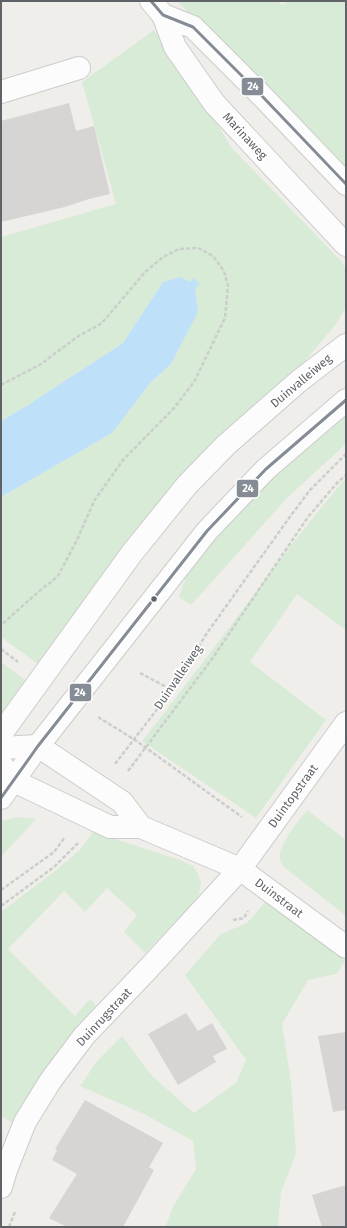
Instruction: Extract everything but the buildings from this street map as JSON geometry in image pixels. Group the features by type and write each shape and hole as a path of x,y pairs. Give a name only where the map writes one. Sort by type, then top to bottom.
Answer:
{"street":[{"name":"Marinaweg","path":"157,8 193,27 262,96 346,184"},
{"name":"Marinaweg","path":"157,8 175,47 214,102 346,245"},
{"path":"1,92 79,68"},
{"name":"Duinvalleiweg","path":"1,734 132,553 187,485 232,440 299,380 346,345"},
{"path":"1,798 7,772 38,746 207,531 266,469 346,400"},
{"name":"Duintopstraat","path":"240,869 346,723"},
{"path":"1,748 38,746"},
{"name":"Duinstraat","path":"38,746 122,802 141,827"},
{"name":"Duinstraat","path":"7,772 90,818 110,827 141,827 240,869 346,947"},
{"name":"Duinrugstraat","path":"1,1187 25,1122 51,1080 84,1036 240,869"}],"path":[{"path":"1,385 41,364 77,337 102,323 145,272 163,257 179,249 198,248 213,256 224,271 228,286 225,318 194,382 174,408 123,460 94,501 77,540 58,576 1,625"},
{"name":"Duinvalleiweg","path":"98,787 172,690 207,633 293,512 310,490 346,454"},
{"path":"116,798 125,776 212,659 308,517 346,474"},
{"path":"140,673 172,690"},
{"path":"134,740 265,833"},
{"path":"1,890 54,852 90,818"},
{"path":"1,906 54,867 90,818"},
{"path":"231,921 244,918 266,888"},
{"path":"9,1227 17,1206"}],"green space":[{"path":"177,1 279,1 282,5 288,1 346,1 346,172 275,99"},
{"path":"154,30 203,100 231,147 341,261 346,269 346,307 336,324 301,366 41,666 1,637 1,497 112,433 151,382 171,364 198,312 195,288 191,282 163,282 123,343 1,421 1,237 116,204 82,82"},
{"path":"346,413 346,444 288,497 191,605 179,597 189,568 244,500"},
{"path":"346,478 346,630 297,594 250,662 326,720 256,818 142,741 285,554"},
{"path":"1,662 28,682 1,720"},
{"path":"307,810 346,840 346,916 284,867 280,861 280,854 285,840"},
{"path":"19,817 36,819 1,857 1,821"},
{"path":"93,832 180,860 193,866 201,883 199,894 196,900 145,953 124,932 137,915 107,888 85,912 64,891 8,949 75,1016 90,999 96,1005 56,1054 30,1094 14,1124 1,1116 1,912 80,850"},
{"path":"267,900 345,961 336,974 308,980 282,1024 291,1082 296,1153 281,1192 278,1227 165,1227 174,1205 196,1169 193,1141 144,1114 80,1086 98,1060 122,1036 152,1076 194,1113 236,1083 246,1060 185,975 221,934 247,923"}],"water":[{"path":"181,277 190,282 193,278 200,284 195,288 198,312 171,364 151,382 112,433 1,497 1,421 123,343 163,282"}],"transit line":[{"name":"24","path":"151,1 163,15 193,27 262,96 346,184"},
{"name":"24","path":"1,798 38,746 207,531 266,469 346,400"}]}
